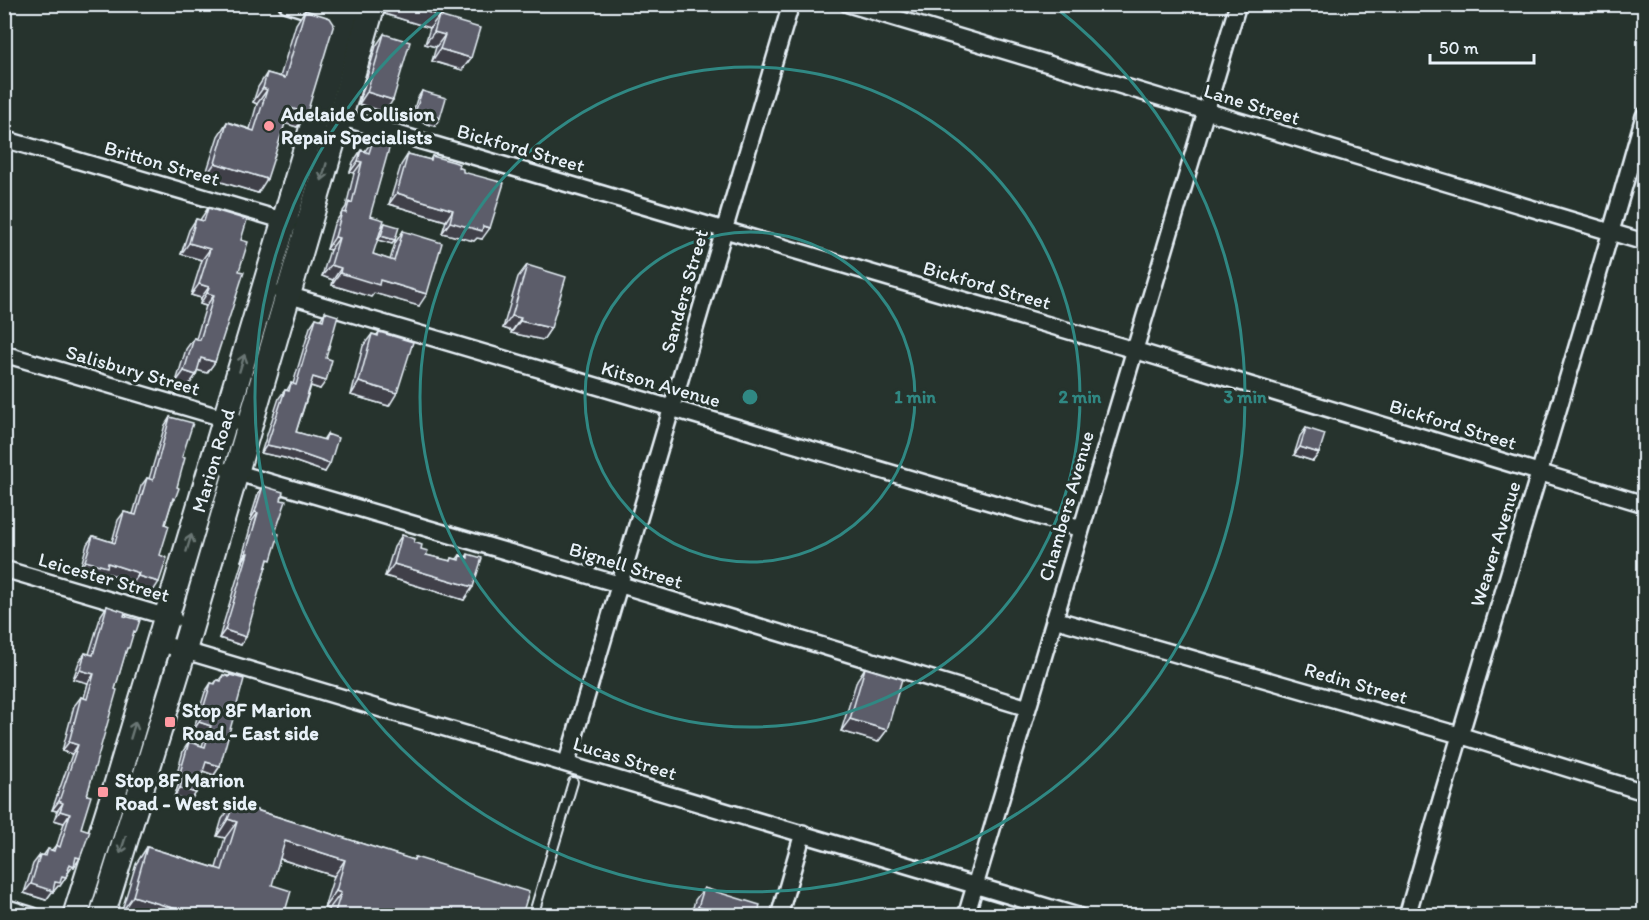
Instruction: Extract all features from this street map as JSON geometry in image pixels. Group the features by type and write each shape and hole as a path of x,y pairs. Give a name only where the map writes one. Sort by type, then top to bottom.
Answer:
{"main road":[{"name":"Marion Road","path":"102,915 192,624 288,296 296,225 317,111 353,18 373,4"},
{"name":"Marion Road","path":"75,915 264,289 296,225 340,117 353,18"},
{"path":"109,891 117,915"}],"street":[{"path":"287,4 353,18"},
{"name":"Sanders Street","path":"567,762 791,4"},
{"name":"Lane Street","path":"848,4 1644,242"},
{"name":"Chambers Avenue","path":"966,915 1238,4"},
{"name":"Bickford Street","path":"317,111 1134,350 1644,504"},
{"name":"Weaver Avenue","path":"1407,915 1459,735 1612,233 1644,116"},
{"name":"Britton Street","path":"4,139 296,225"},
{"name":"Kitson Avenue","path":"264,289 1081,529"},
{"name":"Salisbury Street","path":"4,354 250,426"},
{"name":"Bignell Street","path":"212,465 618,584 1028,708"},
{"name":"Leicester Street","path":"4,569 192,624"},
{"name":"Redin Street","path":"1054,618 1459,735 1644,792"},
{"name":"Lucas Street","path":"159,643 1078,915"},
{"path":"779,915 803,833"},
{"path":"4,907 33,915"}],"lane":[{"path":"534,915 573,782"}],"building":[{"path":"403,4 445,4 442,16"},
{"path":"305,10 330,18 334,24 307,113 290,108 267,179 215,163 227,122 254,131 267,90 263,88 267,73 285,78"},
{"path":"439,16 480,28 471,58 440,49 445,35 434,32"},
{"path":"384,34 410,42 393,100 367,92"},
{"path":"422,91 446,98 440,118 416,110"},
{"path":"373,140 390,145 370,216 384,220 373,254 394,261 403,231 442,243 427,294 380,280 379,285 340,273 341,268 331,265 339,238 335,237 342,212 346,213 349,202 352,203 362,162 358,161 361,150 369,153"},
{"path":"408,154 431,160 432,156 454,162 459,164 458,167 463,169 463,172 504,183 490,228 483,226 482,231 450,222 453,210 397,193"},
{"path":"208,208 247,220 241,240 248,242 239,271 244,272 215,362 201,358 196,375 184,371 194,338 200,340 214,295 207,293 209,287 199,284 210,249 189,243 196,219 204,221"},
{"path":"385,223 399,227 395,240 381,236"},
{"path":"527,265 566,277 551,328 520,321 521,318 512,316"},
{"path":"325,312 338,316 326,358 332,360 326,381 313,377 296,432 325,440 327,434 338,438 330,464 290,450 267,445 285,390 289,391 291,383 296,385 316,318 323,320"},
{"path":"379,332 413,342 397,393 359,382 372,334 378,336"},
{"path":"170,417 193,423 182,457 185,458 177,487 179,488 175,499 173,498 165,524 169,526 160,555 167,558 159,582 108,563 107,567 85,561 93,536 115,543 124,512 136,515 147,478 153,480"},
{"path":"1306,428 1325,434 1319,453 1300,447"},
{"path":"263,486 283,492 281,500 286,501 275,533 279,534 271,560 268,559 246,637 225,630 248,553 246,553 258,513 255,512"},
{"path":"402,535 415,539 414,542 422,545 421,549 428,551 426,555 451,561 452,558 459,560 460,555 468,558 468,554 482,558 473,587 394,564"},
{"path":"107,606 125,612 124,616 140,620 129,648 127,648 87,795 91,796 81,828 90,831 80,858 76,857 74,866 70,864 66,877 62,876 60,883 55,882 53,891 31,884 40,855 46,856 48,849 54,851 56,845 60,847 70,814 60,811 63,803 59,801 78,745 69,742 81,697 87,699 94,674 80,670 85,653 93,655"},
{"path":"865,668 902,679 887,730 850,719"},
{"path":"223,675 244,679 220,766 206,762 196,793 180,788 184,774 180,773 189,742 205,747 211,726 199,722 211,683 221,681"},
{"path":"234,803 414,860 415,857 529,892 522,915 334,915 341,893 336,891 345,860 285,841 272,885 291,891 284,915 196,915 133,896 147,847 222,870 237,822 228,819"},
{"path":"704,888 760,905 757,915 725,915 698,907"}],"place":[{"name":"Adelaide Collision Repair Specialists","path":"269,126"},
{"name":"Stop 8F Marion Road - East side","path":"170,722"},
{"name":"Stop 8F Marion Road - West side","path":"103,792"}]}
